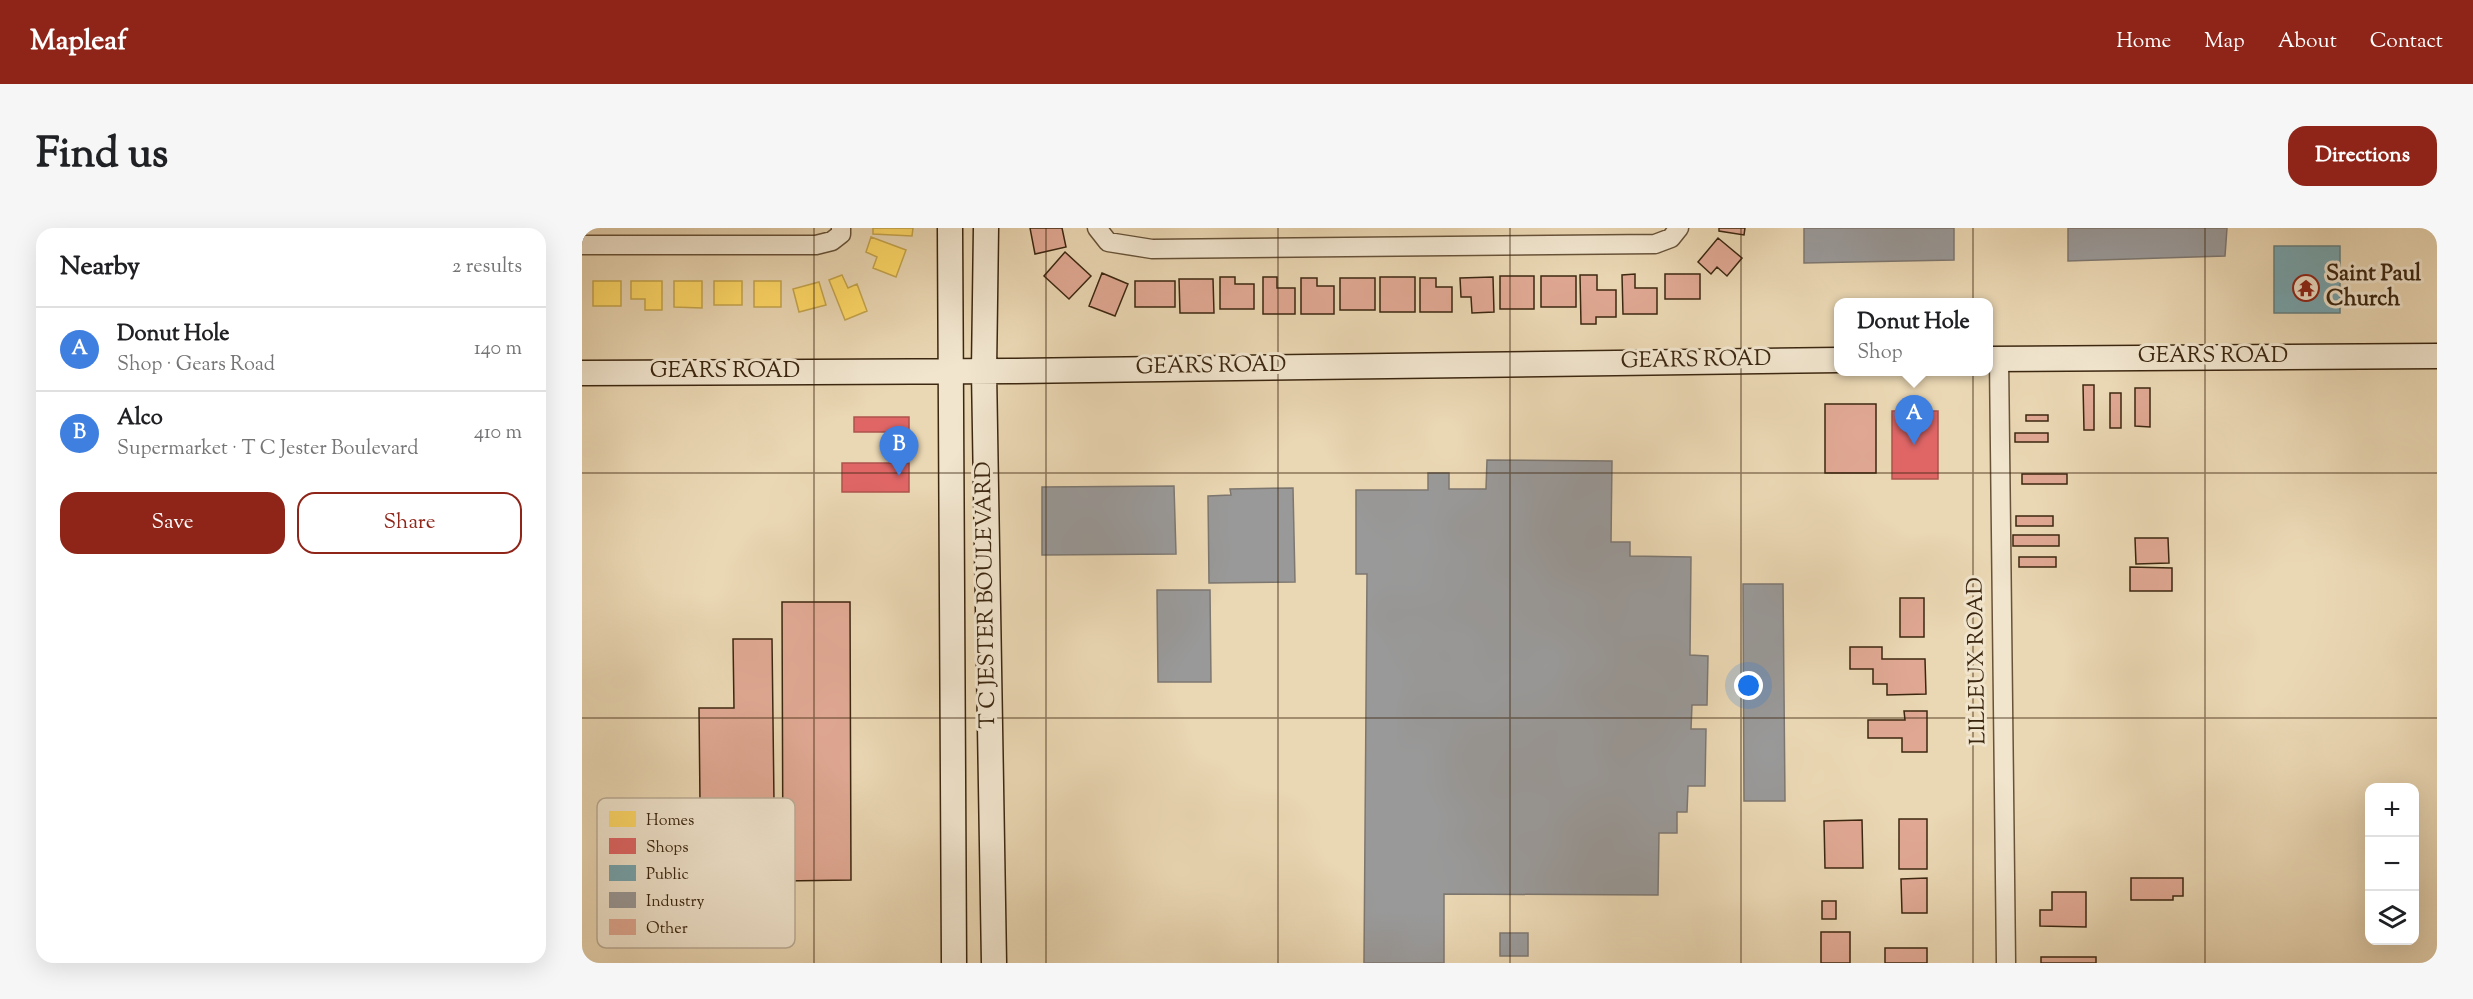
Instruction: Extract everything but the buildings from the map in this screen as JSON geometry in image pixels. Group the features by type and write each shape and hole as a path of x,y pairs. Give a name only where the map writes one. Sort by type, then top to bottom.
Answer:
{"main road":[{"name":"T C JESTER BOULEVARD","path":"950,228 954,955"},
{"name":"T C JESTER BOULEVARD","path":"986,228 984,371 994,955"},
{"name":"GEARS ROAD","path":"1994,359 2437,356"},
{"name":"GEARS ROAD","path":"582,373 984,371 1834,360"},
{"path":"952,623 988,622"},
{"path":"954,955 994,955"}],"street":[{"path":"582,245 660,237 816,244 831,241 841,234 841,228"},
{"path":"1098,228 1108,242 1152,249 1655,244 1671,238 1678,228"},
{"name":"LILLEUX ROAD","path":"1994,359 2006,963"}],"place":[{"name":"Saint Paul Church","path":"2306,288"},
{"name":"Donut Hole","path":"1914,445"},
{"name":"Alco","path":"899,476"}]}
